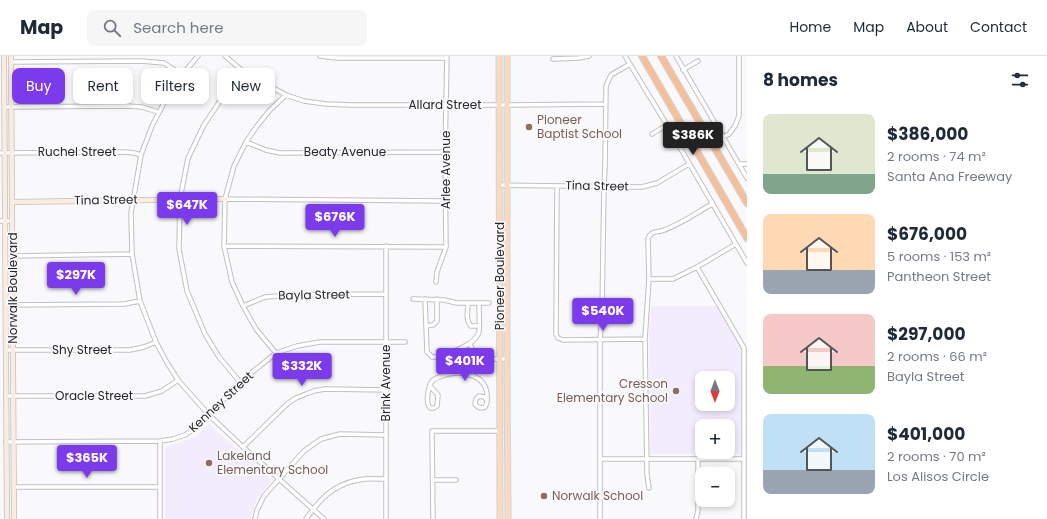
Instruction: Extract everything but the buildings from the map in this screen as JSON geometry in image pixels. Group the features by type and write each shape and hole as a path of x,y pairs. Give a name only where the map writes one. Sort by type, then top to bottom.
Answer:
{"highway":[{"path":"642,56 747,238"},
{"path":"661,56 747,203"}],"main road":[{"name":"Norwalk Boulevard","path":"4,56 2,153 5,202 3,221 6,305 7,519"},
{"name":"Norwalk Boulevard","path":"11,56 14,519"},
{"name":"Pioneer Boulevard","path":"499,56 500,519"},
{"name":"Pioneer Boulevard","path":"507,56 508,519"},
{"name":"Tina Street","path":"12,202 225,199"}],"street":[{"path":"188,68 198,56"},
{"name":"Allard Street","path":"225,56 239,68"},
{"path":"320,56 337,58 447,57"},
{"path":"553,59 589,56"},
{"path":"625,56 747,263"},
{"path":"676,56 747,178"},
{"path":"723,137 729,134 735,126 739,116 739,56"},
{"name":"Arlee Avenue","path":"436,282 437,272 446,246 447,57"},
{"path":"683,70 698,61"},
{"path":"11,62 148,62 164,63 172,68"},
{"path":"600,519 600,340 602,313 604,186 606,167 606,86 611,75 630,64"},
{"name":"Allard Street","path":"275,89 286,95 304,101 326,104 605,104"},
{"path":"276,353 256,329 232,282 224,246 225,199 234,166 246,142 256,126 286,95"},
{"path":"163,104 141,155 131,213 132,254 140,301 156,342 178,380 209,415 324,519"},
{"path":"218,104 204,125 188,158 180,200 179,249 187,291 205,334 219,357 240,382"},
{"path":"4,107 126,106 142,107 158,112"},
{"path":"652,134 667,125"},
{"name":"Beaty Avenue","path":"246,142 266,150 280,153 446,152"},
{"name":"Ruchel Street","path":"2,153 125,152 141,155"},
{"name":"Tina Street","path":"499,185 642,187 657,183 689,164"},
{"path":"739,164 747,164"},
{"path":"557,186 556,334 558,338 563,340 646,339"},
{"name":"Tina Street","path":"225,199 446,201"},
{"name":"Tina Street","path":"5,202 12,202"},
{"path":"649,488 647,475 646,339 649,280 648,239 649,235 652,233 668,229 712,204"},
{"path":"3,221 12,222"},
{"path":"649,280 673,279 736,244"},
{"path":"224,246 446,246"},
{"name":"Brink Avenue","path":"386,246 386,519"},
{"path":"13,256 132,254"},
{"path":"697,267 744,348 744,519"},
{"name":"Bayla Street","path":"243,306 265,296 386,294"},
{"path":"414,299 444,300 457,303 489,303"},
{"path":"425,299 427,352 432,356 440,356 470,344 475,339 479,333 479,304"},
{"path":"426,326 433,325 437,321 437,300"},
{"path":"6,305 124,304 140,301"},
{"path":"468,303 467,320 471,326 479,326"},
{"path":"0,333 6,333"},
{"name":"Shy Street","path":"6,350 130,350 144,347 156,342"},
{"name":"Kenney Street","path":"6,442 160,441 173,439 194,429 240,382 276,353 297,346 320,342 405,342"},
{"path":"470,344 475,355"},
{"path":"475,355 478,354 482,359"},
{"path":"475,355 472,358 472,361 475,364"},
{"path":"482,359 507,359"},
{"path":"469,374 475,364 481,362 482,359"},
{"path":"430,386 438,395 438,405 434,408 430,407 428,403 428,393 430,386 434,380 446,374 469,374 478,378 484,384 487,392 487,400"},
{"name":"Oracle Street","path":"6,396 145,396 162,391 178,380"},
{"path":"243,447 287,404 306,394 325,389 387,390"},
{"path":"433,519 432,431 500,431"},
{"path":"255,519 257,510 264,496 278,479 304,451 321,439 340,434 386,435"},
{"path":"160,441 160,519"},
{"path":"600,459 695,459"},
{"path":"696,519 698,510 698,459"},
{"path":"735,459 744,459"},
{"path":"306,519 329,492 344,483 359,480 386,479"},
{"path":"433,480 456,480"},
{"path":"14,487 160,487"}],"shaded area":[{"name":"Cresson Elementary School","path":"651,306 717,306 741,347 741,454 735,454 735,419 695,419 695,454 650,454 649,338"},
{"name":"Lakeland Elementary School","path":"209,424 271,479 271,481 257,499 251,519 165,519 165,448 195,437"}],"place":[{"name":"Pioneer Baptist School","path":"529,127"},
{"name":"Cresson Elementary School","path":"676,391"},
{"name":"Lakeland Elementary School","path":"209,463"},
{"name":"Norwalk School","path":"544,496"}]}
